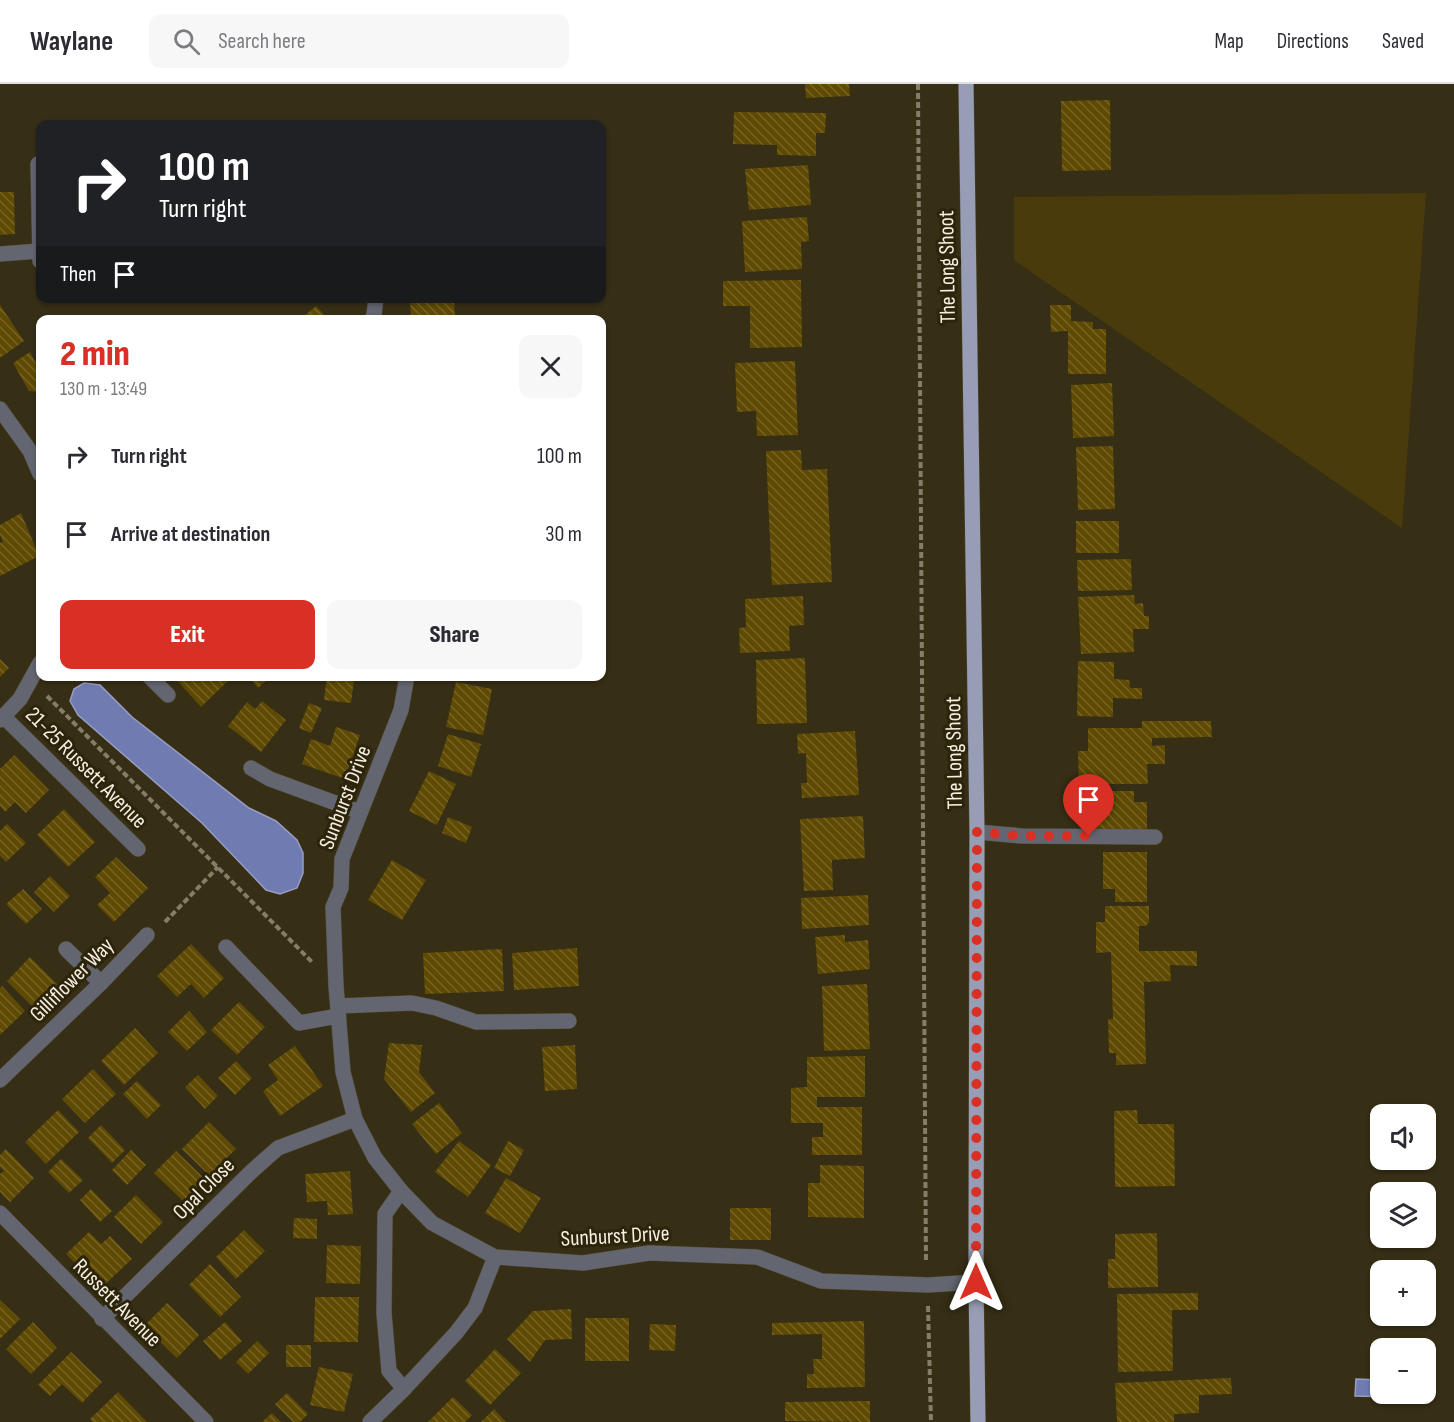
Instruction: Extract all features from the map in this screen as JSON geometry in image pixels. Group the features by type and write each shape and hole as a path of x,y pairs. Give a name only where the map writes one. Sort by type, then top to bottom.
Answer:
{"main road":[{"name":"The Long Shoot","path":"966,84 977,832 978,1422"}],"street":[{"path":"0,254 36,256"},
{"path":"0,409 35,448"},
{"path":"2,719 20,699 36,671"},
{"path":"153,681 168,695"},
{"name":"Sunburst Drive","path":"406,681 401,710 342,859 341,888 333,907 343,1072 355,1119 375,1158 401,1191 432,1223 495,1257 583,1263 649,1253 757,1257 821,1281 928,1285 976,1282"},
{"name":"21-25 Russett Avenue","path":"2,719 138,849"},
{"path":"251,768 270,779 360,812"},
{"path":"977,832 1022,836 1155,837"},
{"name":"Gilliflower Way","path":"0,1080 101,983 147,935"},
{"path":"226,947 299,1023 338,1011 412,1003 436,1008 476,1022 569,1021"},
{"path":"66,949 101,983"},
{"name":"Opal Close","path":"102,1319 278,1148 355,1119"},
{"path":"401,1191 385,1214 384,1313 389,1371 404,1389"},
{"name":"Russett Avenue","path":"0,1213 206,1422"},
{"path":"370,1422 404,1389 476,1308 495,1257"}],"path":[{"path":"918,84 926,1258 931,1422"},
{"path":"31,680 336,986"},
{"path":"147,935 161,926 218,867"}],"shaded area":[{"path":"1426,193 1402,528 1014,260 1014,197"}],"water":[{"path":"84,683 100,685 132,717 249,808 276,821 297,840 303,853 303,873 297,888 280,894 266,890 202,823 78,715 70,701 74,689"},
{"path":"1356,1379 1370,1380 1370,1396 1355,1396"}],"building":[{"path":"805,84 849,84 850,96 806,98"},
{"path":"1110,100 1111,170 1062,171 1061,101"},
{"path":"734,112 826,113 825,133 816,133 816,156 777,155 777,145 733,144"},
{"path":"808,165 811,205 749,210 745,169"},
{"path":"0,192 14,192 15,234 0,235"},
{"path":"807,217 809,241 801,242 802,269 745,272 742,221"},
{"path":"801,280 802,347 750,348 750,306 723,306 723,281"},
{"path":"410,303 454,303 455,315 411,315"},
{"path":"0,305 24,341 0,358"},
{"path":"1050,305 1071,305 1071,321 1093,322 1093,329 1106,329 1106,374 1068,374 1068,331 1051,332"},
{"path":"316,306 324,315 305,315"},
{"path":"30,352 36,363 36,392 29,391 13,363"},
{"path":"795,361 798,435 757,436 756,411 737,412 735,363"},
{"path":"1112,383 1114,436 1073,438 1071,385"},
{"path":"1113,446 1115,509 1078,510 1076,447"},
{"path":"801,450 802,470 827,469 832,582 772,585 766,451"},
{"path":"21,513 36,549 36,558 0,576 0,543 3,542 0,525"},
{"path":"1076,521 1119,521 1119,553 1076,553"},
{"path":"1131,559 1132,590 1078,591 1077,560"},
{"path":"1134,595 1135,604 1143,603 1144,616 1149,616 1149,629 1133,629 1134,652 1081,654 1078,597"},
{"path":"803,596 804,625 789,626 790,651 740,653 739,628 746,627 745,599"},
{"path":"805,658 807,723 757,724 756,660"},
{"path":"0,659 9,668 0,677"},
{"path":"1078,661 1114,662 1114,679 1129,680 1130,688 1142,688 1142,699 1113,698 1113,717 1077,716"},
{"path":"178,681 228,681 201,707"},
{"path":"252,681 266,681 258,688"},
{"path":"326,681 354,681 351,703 324,700"},
{"path":"456,682 492,689 483,735 446,727"},
{"path":"262,701 286,720 261,752 228,726 247,702 255,709"},
{"path":"309,703 322,708 311,733 299,728"},
{"path":"1142,721 1211,721 1212,737 1152,738 1152,746 1165,745 1165,764 1147,764 1148,784 1079,784 1078,751 1088,751 1088,728 1142,728"},
{"path":"336,727 360,735 345,779 302,764 311,739 330,746"},
{"path":"855,731 859,795 802,798 801,783 807,783 806,753 798,754 797,734"},
{"path":"448,734 481,744 471,777 438,766"},
{"path":"14,755 49,790 26,813 15,802 5,812 0,806 0,769"},
{"path":"429,771 456,784 437,825 409,811"},
{"path":"1082,791 1134,791 1134,802 1147,802 1147,830 1089,830 1089,814 1082,813"},
{"path":"64,809 95,842 68,867 37,835"},
{"path":"863,816 865,858 832,860 833,890 804,891 800,819"},
{"path":"448,817 472,827 466,843 442,833"},
{"path":"7,824 26,843 6,862 0,856 0,831"},
{"path":"1103,852 1147,852 1147,902 1115,902 1115,889 1103,889"},
{"path":"116,857 148,888 114,922 97,905 110,893 95,877"},
{"path":"392,860 426,880 402,920 368,900"},
{"path":"50,876 70,896 54,912 34,892"},
{"path":"23,889 42,909 26,924 6,904"},
{"path":"868,895 869,925 802,929 801,898"},
{"path":"1105,906 1149,906 1149,922 1146,926 1139,926 1139,951 1197,951 1197,966 1170,965 1171,981 1144,982 1146,1064 1116,1065 1116,1053 1109,1053 1108,1019 1113,1019 1111,952 1096,953 1096,922 1105,922"},
{"path":"845,935 845,942 868,940 870,969 818,974 815,937"},
{"path":"191,944 224,978 204,998 191,984 177,997 157,976"},
{"path":"577,948 579,986 514,990 512,953"},
{"path":"502,949 504,991 425,994 423,953"},
{"path":"30,957 58,985 35,1009 7,981"},
{"path":"867,984 870,1049 824,1051 822,986"},
{"path":"2,986 25,1011 0,1035 0,988"},
{"path":"239,1002 265,1027 237,1055 211,1030"},
{"path":"189,1011 207,1032 187,1051 168,1032"},
{"path":"135,1028 158,1053 124,1085 101,1061"},
{"path":"389,1043 422,1045 419,1072 435,1093 411,1112 384,1079"},
{"path":"575,1045 577,1089 545,1091 542,1047"},
{"path":"295,1046 323,1086 280,1116 263,1091 278,1080 268,1065"},
{"path":"865,1056 865,1097 817,1097 817,1107 862,1107 862,1155 812,1155 812,1137 823,1137 823,1123 791,1123 791,1088 807,1087 807,1057"},
{"path":"236,1061 252,1078 235,1095 218,1078"},
{"path":"93,1069 116,1094 85,1123 62,1099"},
{"path":"198,1075 218,1096 205,1109 185,1087"},
{"path":"137,1081 161,1105 147,1119 123,1094"},
{"path":"439,1103 462,1133 436,1154 412,1124"},
{"path":"58,1110 79,1132 46,1164 25,1142"},
{"path":"1137,1110 1138,1124 1174,1124 1175,1186 1115,1187 1114,1111"},
{"path":"209,1122 236,1149 209,1175 182,1149"},
{"path":"101,1125 125,1150 112,1163 88,1138"},
{"path":"459,1141 491,1165 468,1197 435,1172"},
{"path":"508,1141 524,1150 510,1176 494,1168"},
{"path":"6,1149 34,1178 10,1202 0,1192 0,1174 4,1171 0,1167 0,1155"},
{"path":"131,1150 146,1165 127,1185 112,1170"},
{"path":"176,1151 206,1180 184,1202 154,1173"},
{"path":"61,1159 83,1180 69,1193 48,1172"},
{"path":"820,1165 864,1166 864,1218 808,1217 808,1183 820,1183"},
{"path":"350,1171 353,1214 328,1215 327,1201 307,1202 305,1174"},
{"path":"506,1178 541,1198 520,1233 485,1213"},
{"path":"91,1189 112,1211 100,1222 80,1200"},
{"path":"136,1195 163,1222 141,1244 114,1217"},
{"path":"730,1208 771,1208 771,1240 730,1240"},
{"path":"294,1218 317,1219 317,1239 293,1238"},
{"path":"244,1230 265,1251 236,1279 216,1257"},
{"path":"89,1232 101,1244 110,1236 132,1259 100,1289 66,1254"},
{"path":"1157,1233 1158,1287 1108,1288 1108,1259 1115,1259 1115,1234"},
{"path":"327,1245 361,1246 360,1284 326,1283"},
{"path":"210,1264 241,1297 220,1317 189,1285"},
{"path":"1198,1293 1198,1310 1172,1310 1173,1371 1118,1372 1117,1294"},
{"path":"315,1297 359,1297 358,1342 314,1342"},
{"path":"0,1300 20,1319 0,1339"},
{"path":"167,1303 199,1335 177,1358 144,1326"},
{"path":"571,1309 572,1339 545,1340 530,1362 507,1339 533,1311"},
{"path":"585,1318 629,1318 629,1361 585,1361"},
{"path":"864,1321 865,1387 807,1388 807,1374 814,1374 813,1359 822,1359 822,1334 772,1335 772,1323"},
{"path":"33,1322 57,1348 31,1374 6,1349"},
{"path":"225,1322 242,1341 220,1360 203,1341"},
{"path":"650,1324 676,1325 675,1351 649,1350"},
{"path":"257,1341 269,1353 248,1374 236,1362"},
{"path":"286,1345 311,1345 311,1367 286,1367"},
{"path":"495,1349 521,1373 490,1405 465,1381"},
{"path":"71,1352 102,1382 82,1403 62,1384 50,1396 38,1385"},
{"path":"319,1367 353,1374 344,1412 310,1405"},
{"path":"1231,1378 1232,1394 1199,1395 1199,1413 1174,1414 1174,1422 1117,1422 1115,1383"},
{"path":"118,1392 147,1422 92,1422 90,1419"},
{"path":"287,1393 308,1414 300,1422 293,1422 275,1404"},
{"path":"453,1397 472,1415 465,1422 428,1422"},
{"path":"870,1401 870,1422 785,1421 785,1402"},
{"path":"494,1409 506,1422 481,1422"},
{"path":"272,1413 281,1422 262,1422"}],"route":[{"path":"976,1282 977,832 1022,836 1089,836"}]}
